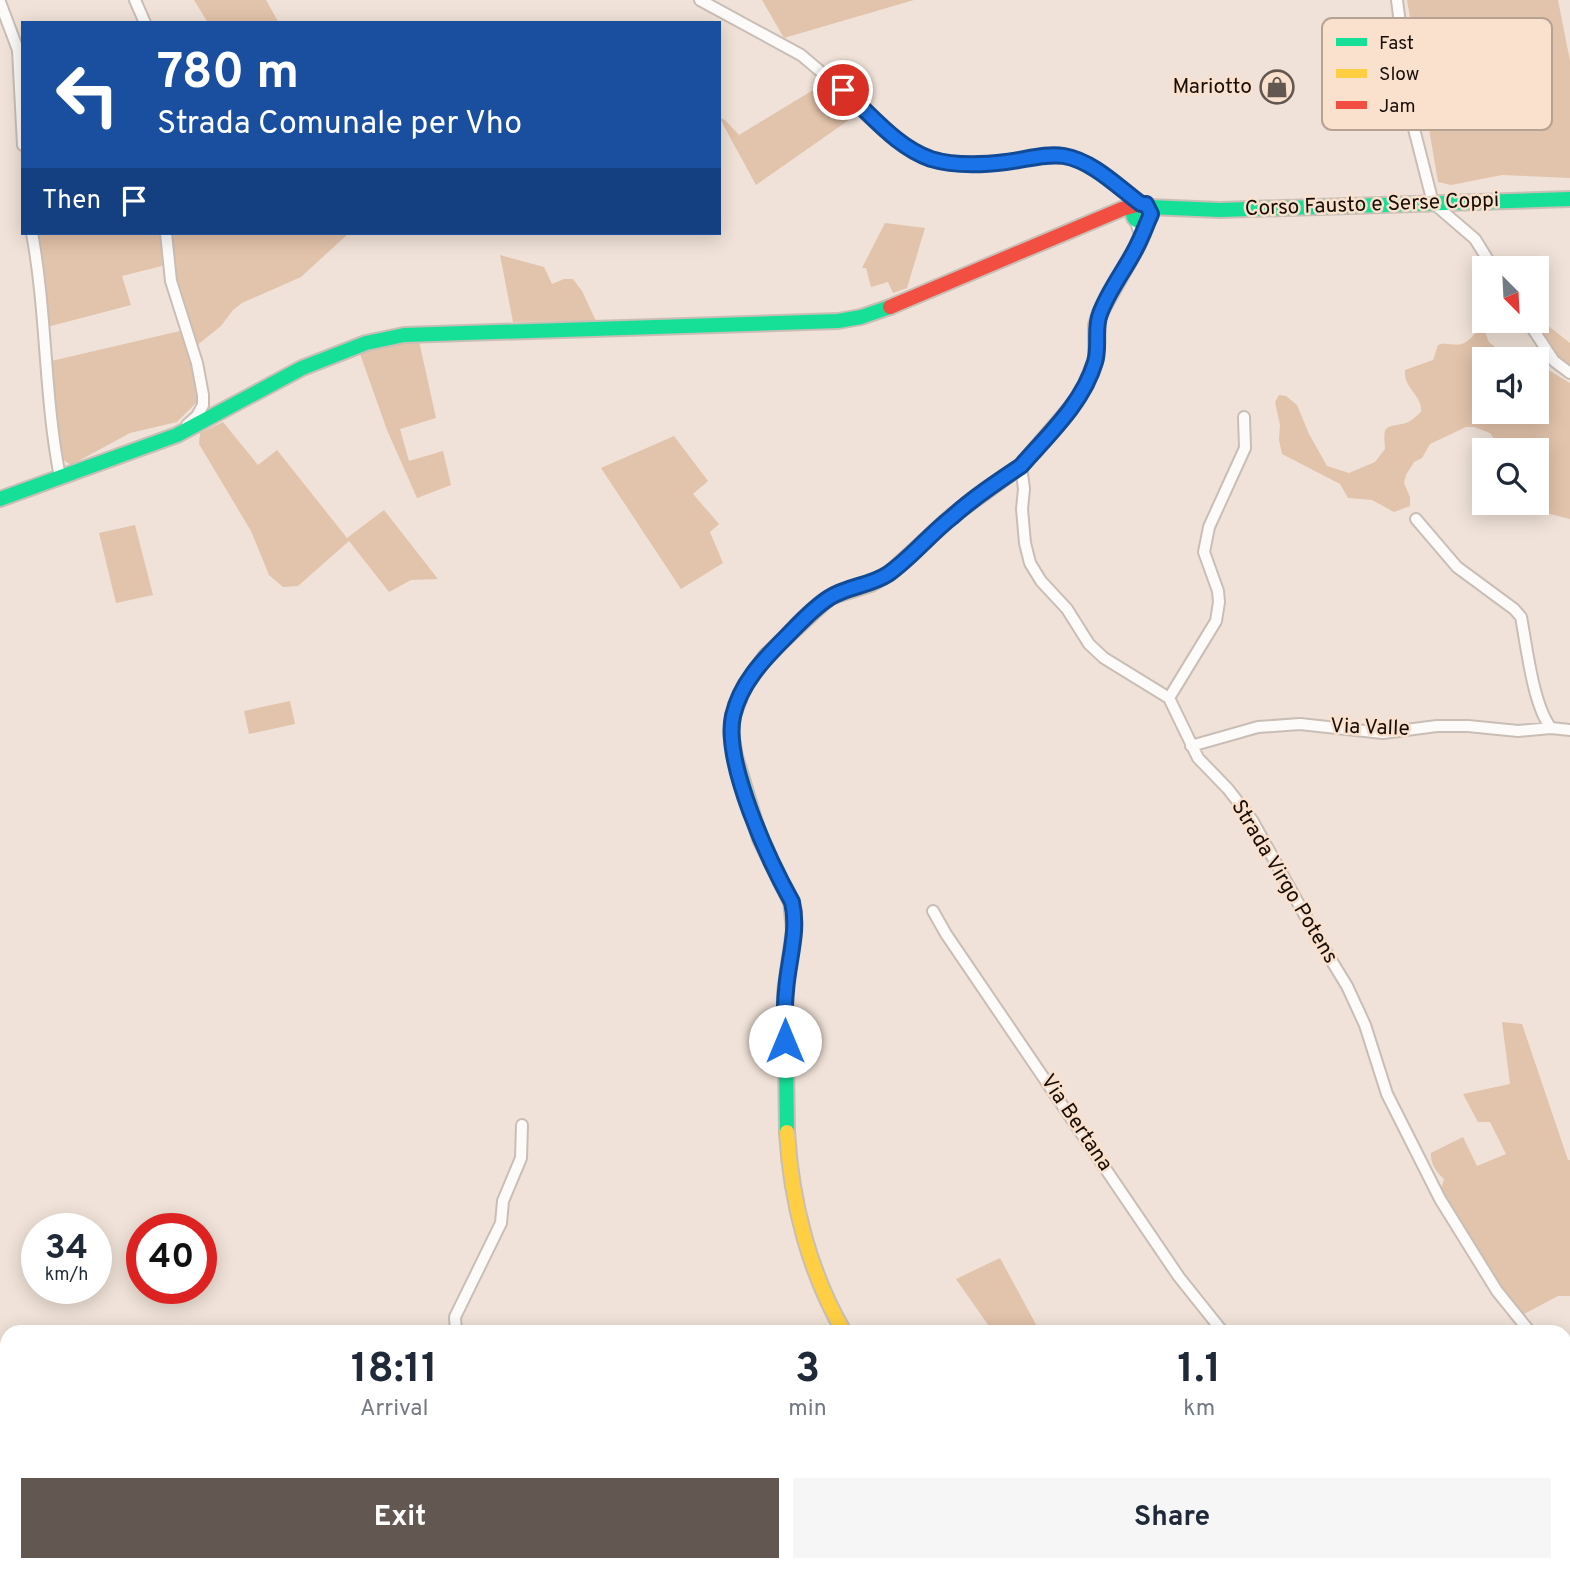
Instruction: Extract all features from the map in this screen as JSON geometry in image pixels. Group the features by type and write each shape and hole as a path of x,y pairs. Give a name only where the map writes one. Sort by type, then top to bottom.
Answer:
{"street":[{"path":"135,0 144,21"},
{"path":"700,0 801,55 904,146 931,159 970,164 1065,156 1098,171 1142,213 1141,237 1100,313 1096,325 1096,359 1090,377 1075,403 1021,466 952,516 890,573 871,584 830,597 808,615 765,657 744,687 733,715 731,733 745,791 762,846 792,902 794,913 785,992 789,1161 811,1264 827,1303 840,1325"},
{"path":"1397,0 1399,18"},
{"path":"0,2 19,50 21,98"},
{"path":"1414,130 1433,203 1475,239 1486,256"},
{"name":"Corso Fausto e Serse Coppi","path":"1142,213 1174,209 1220,210 1570,199"},
{"path":"0,499 177,435 302,368 366,343 404,335 838,321 861,317 901,303 1099,218 1142,213"},
{"path":"32,235 40,277 51,423 60,477"},
{"path":"166,235 171,281 197,363 203,395 203,405 197,416 177,435"},
{"path":"1536,333 1554,361 1570,373"},
{"path":"1021,466 1025,543 1030,563 1041,581 1067,609 1089,644 1104,658 1169,698 1216,621 1218,591 1204,552 1209,527 1245,448 1244,416"},
{"path":"1416,519 1457,567 1514,608 1521,617 1538,696 1545,720 1551,728"},
{"name":"Strada Virgo Potens","path":"1169,698 1198,758 1237,800 1262,837 1347,986 1365,1026 1387,1094 1440,1199 1497,1291 1524,1325"},
{"name":"Via Valle","path":"1192,746 1258,727 1300,724 1383,733 1437,726 1518,731 1551,728 1570,730"},
{"name":"Via Bertana","path":"933,911 1179,1277 1217,1325"},
{"path":"455,1325 454,1317 501,1223 503,1201 521,1158 522,1125"}],"shaded area":[{"path":"194,0 266,0 278,21 207,21"},
{"path":"762,0 914,0 784,38"},
{"path":"1407,0 1558,0 1570,61 1570,178 1502,175 1451,185 1438,182 1429,130 1552,130 1552,18 1410,18"},
{"path":"823,84 856,115 756,185 721,118 739,135"},
{"path":"885,223 925,228 907,288 893,293 888,282 871,287 866,268 862,268"},
{"path":"35,235 163,235 166,265 122,276 131,305 47,327 47,295"},
{"path":"170,235 347,235 301,277 242,303 221,326 196,346 173,269"},
{"path":"500,255 544,267 552,284 573,279 582,291 596,321 513,322"},
{"path":"1549,326 1570,343 1570,367 1557,357 1541,333 1549,333"},
{"path":"180,331 192,368 197,402 177,422 130,433 71,465 59,457 47,362"},
{"path":"1475,333 1485,333 1494,346 1472,347 1472,424 1549,424 1549,370 1570,383 1570,519 1549,514 1549,438 1493,438 1490,433 1466,427 1430,444 1422,458 1414,462 1406,475 1404,483 1410,497 1410,506 1394,512 1372,500 1348,498 1340,484 1282,454 1275,402 1279,395 1286,396 1297,405 1327,466 1349,473 1375,462 1385,449 1384,435 1387,428 1408,422 1421,412 1419,401 1407,382 1405,370 1433,360 1438,345 1463,344"},
{"path":"419,341 436,418 400,429 409,461 443,451 451,485 417,498 387,430 359,351"},
{"path":"223,422 258,465 277,450 347,538 384,510 438,579 411,580 389,592 349,541 298,586 283,587 269,575 251,531 199,444 200,433"},
{"path":"674,436 708,481 693,494 719,524 710,532 723,563 681,589 601,468"},
{"path":"135,525 153,595 116,603 99,533"},
{"path":"290,701 295,724 249,734 244,711"},
{"path":"1502,1022 1522,1024 1570,1160 1570,1296 1558,1296 1522,1315 1503,1290 1441,1189 1444,1179 1434,1168 1431,1157 1431,1153 1463,1137 1477,1166 1506,1154 1490,1122 1478,1122 1463,1094 1510,1084"},
{"path":"1000,1258 1036,1325 988,1325 956,1279"}],"traffic: fast":[{"path":"1149,207 1220,210 1570,199"},
{"path":"1142,204 1148,207 1151,213 1148,219 1142,222 1136,219 1133,213 1136,207 1142,204"},
{"path":"0,499 177,435 302,368 366,343 404,335 838,321 861,317 890,307"},
{"path":"766,656 744,687 733,715 731,733 735,756 760,839 791,902 794,930 785,992 787,1132"}],"traffic: slow":[{"path":"766,656 830,597 871,584 890,573 952,516 1021,466 1075,403 1086,384"},
{"path":"787,1132 793,1184 804,1235 821,1285 840,1325"}],"traffic: jam":[{"path":"890,307 1137,205"},
{"path":"1086,384 1096,359 1096,325 1100,313 1137,247 1148,220"}],"place":[{"name":"Mariotto","path":"1277,87"}],"route":[{"path":"785,1041 785,992 794,913 792,902 765,853 735,756 731,733 733,715 744,687 765,657 830,597 871,584 890,573 952,516 1021,466 1075,403 1090,377 1096,359 1096,325 1100,313 1137,247 1151,214 1151,209 1146,204 1141,204 1098,171 1065,156 970,164 931,159 904,146 843,90"}]}
